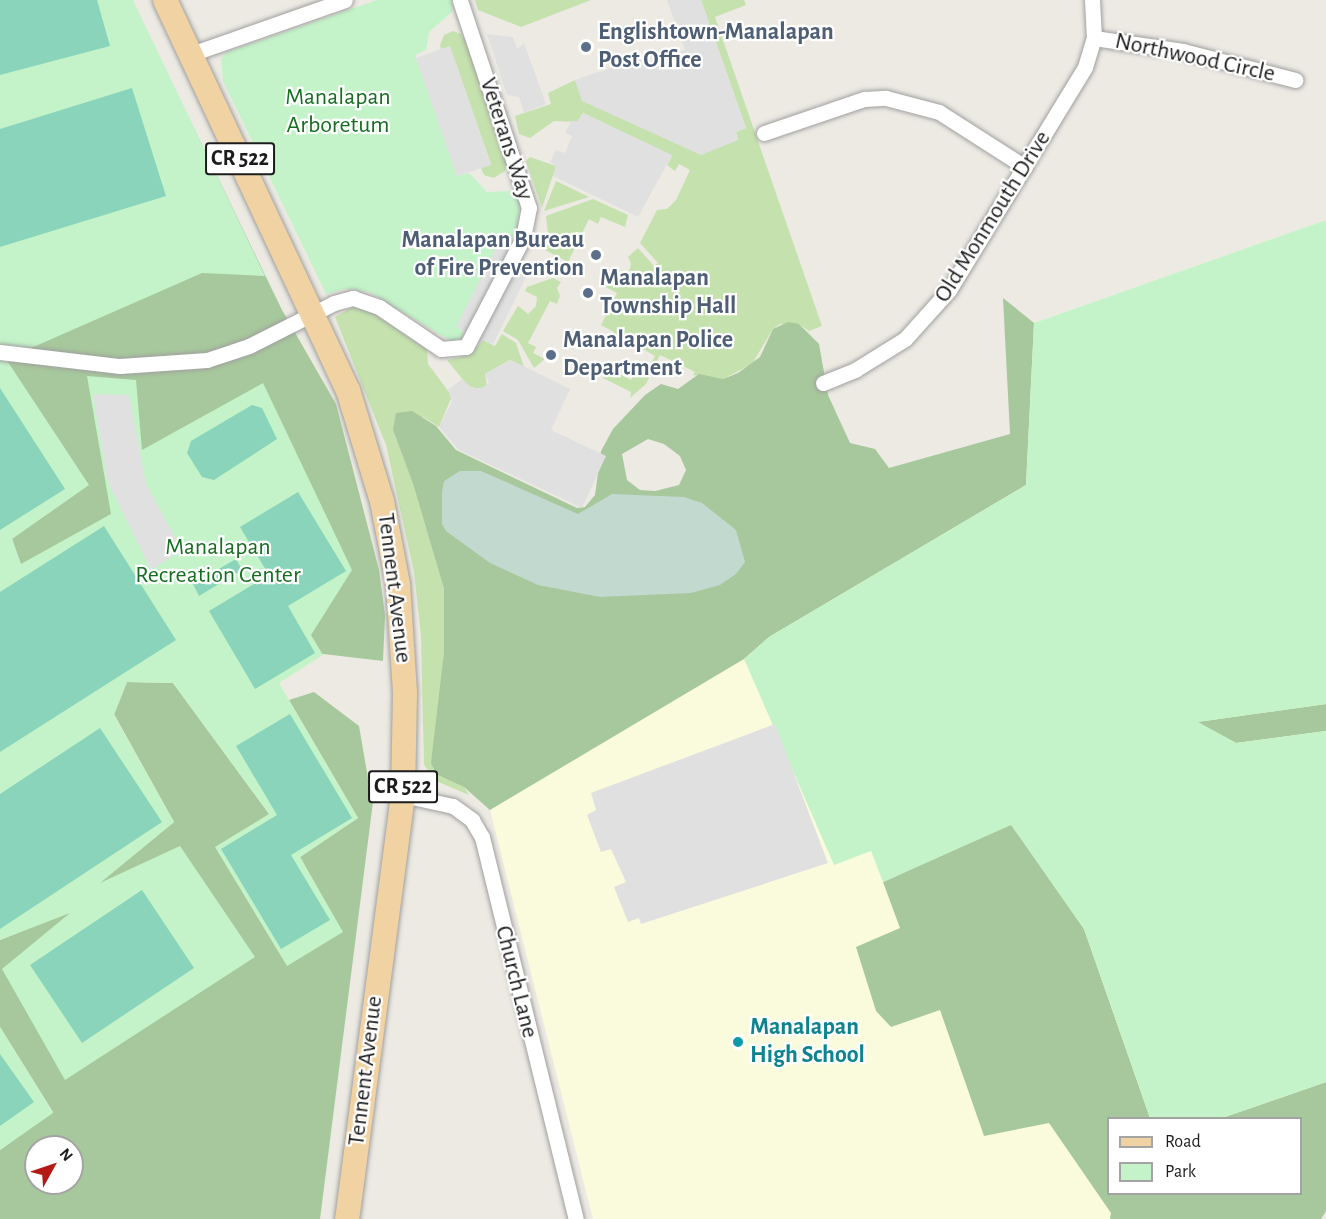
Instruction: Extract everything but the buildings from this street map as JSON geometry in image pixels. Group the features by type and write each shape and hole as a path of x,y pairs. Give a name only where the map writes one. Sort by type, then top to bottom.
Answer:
{"main road":[{"name":"Tennent Avenue","path":"165,0 348,390 365,438 394,555 405,659 403,795 347,1219"}],"street":[{"path":"191,54 345,0"},
{"name":"Veterans Way","path":"0,352 120,366 207,360 249,346 340,300 361,299 441,349 457,350 472,342 523,237 529,214 528,202 460,0"},
{"name":"Old Monmouth Drive","path":"823,383 884,354 925,320 949,290 1085,67 1094,38 1092,0"},
{"name":"Northwood Circle","path":"1094,38 1184,51 1295,80"},
{"path":"764,133 864,99 886,98 939,112 1025,167"},
{"name":"Church Lane","path":"403,795 453,806 472,820 482,837 576,1219"}],"shaded area":[{"path":"667,0 701,0 746,128 736,132 738,140 701,155 582,101 575,80 645,56 648,64 685,50"},
{"path":"487,34 513,37 517,49 524,43 546,104 524,113 519,97 507,95"},
{"path":"450,46 491,165 457,176 416,58"},
{"path":"583,113 672,155 638,217 553,176 556,166 550,162 556,150 565,153 572,136 565,133 571,121 578,121"},
{"name":"Manalapan High School","path":"1326,220 1326,1091 1288,1117 1107,1117 1107,1195 1143,1219 593,1219 490,810 769,637 1026,485 1034,323"},
{"path":"497,246 524,254 523,260 532,265 493,344 483,340 480,344 463,336 466,332 456,327"},
{"path":"511,360 570,389 551,430 606,456 582,508 459,450 439,427 452,402 448,390 462,379 472,388 482,388 489,383 485,374"},
{"path":"93,394 129,395 146,484 182,550 151,570 107,480"},
{"path":"460,471 481,471 578,514 612,494 684,497 702,503 736,530 745,562 736,574 720,585 691,593 600,597 538,585 490,563 446,531 442,524 444,481"},
{"path":"775,724 828,863 641,924 639,918 628,922 614,887 626,882 611,849 601,852 587,815 596,810 591,793"}],"green space":[{"name":"Manalapan Recreation Center","path":"0,0 133,0 265,276 202,273 6,359 89,485 12,539 21,564 111,514 87,376 136,380 142,450 263,383 352,570 311,635 323,655 279,683 358,818 300,857 343,932 287,966 215,847 269,814 173,683 127,682 114,715 174,822 100,883 180,846 255,957 65,1080 2,969 70,913 0,940"},
{"path":"0,0 97,0 110,46 0,75"},
{"name":"Manalapan Arboretum","path":"377,0 453,0 452,12 429,32 426,50 415,55 457,176 469,173 487,192 511,191 520,202 518,224 508,248 497,246 457,327 466,334 454,343 369,292 345,289 326,294 223,81 221,59 227,52"},
{"path":"475,0 591,0 521,27 478,10"},
{"path":"701,0 744,0 746,5 715,17 822,326 809,331 799,324 780,324 773,329 752,364 723,379 693,375 695,372 660,355 646,384 630,398 631,392 603,378 608,368 631,380 637,368 640,370 643,363 650,366 655,356 624,338 620,345 610,340 614,332 601,325 617,293 606,287 613,274 621,276 629,272 631,264 628,257 638,248 654,266 658,263 640,243 657,210 667,209 676,200 690,170 679,164 675,171 667,165 672,156 583,113 577,122 554,121 530,138 519,134 515,116 551,104 548,93 575,80 583,101 738,140 736,132 746,128"},
{"path":"453,31 461,34 466,41 507,164 505,171 494,178 484,175 481,168 491,164 450,47 441,49 440,45 444,35"},
{"path":"132,88 166,196 0,247 0,129"},
{"path":"194,128 282,310 336,404 379,570 385,615 383,661 315,653 122,517 21,565 12,539 0,388 0,272"},
{"path":"530,157 556,166 542,208 526,161"},
{"path":"556,181 589,197 544,211"},
{"path":"593,199 628,215 625,227 601,217 598,224 589,219 568,262 545,250 549,243 546,216"},
{"path":"1326,220 1326,704 1198,722 1236,743 1326,731 1326,1082 1225,1117 1150,1117 1084,929 1011,825 883,882 871,851 834,865 744,659 769,637 1026,485 1034,323"},
{"path":"553,278 561,282 557,288 560,296 557,304 550,301 528,343 536,347 533,353 545,359 534,368 518,340 503,331 518,306 528,314 536,306 537,297 525,291 527,287"},
{"path":"1003,298 1034,323 1026,485 769,637 744,659 490,810 464,787 436,774 431,763 444,652 444,589 413,484 393,430 396,413 412,411 436,426 456,450 577,508 585,507 595,495 601,451 613,429 645,395 661,384 678,389 699,374 723,379 738,373 760,357 773,329 788,322 799,324 819,344 828,395 850,443 875,449 889,468 1010,434","holes":["648,439 664,444 680,456 686,470 679,485 655,491 640,490 627,480 622,454"]},
{"path":"353,307 372,312 427,350 428,364 452,396 439,427 423,417 393,430 413,484 444,589 444,652 433,769 464,787 469,795 436,781 424,765 421,636 414,572 386,445 335,317"},
{"path":"502,334 516,343 524,367 510,360 485,374 487,386 479,389 468,386 447,360 470,355 483,340 495,346"},
{"path":"0,388 65,489 0,530"},
{"path":"252,405 262,408 277,439 214,480 202,477 187,453 191,441"},
{"path":"298,492 346,571 288,606 315,653 255,689 209,611 269,575 240,527"},
{"path":"104,526 176,640 0,752 0,592"},
{"path":"236,559 242,570 199,596 193,584"},
{"path":"127,682 173,683 269,814 342,932 300,857 358,818 289,700 314,692 359,726 370,790 374,794 320,1219 0,1219 0,1150 53,1112 0,1027 0,940 72,911 65,1080 97,885 174,822 114,714"},
{"path":"1326,704 1326,731 1236,743 1197,722"},
{"path":"290,714 352,818 291,855 330,920 281,949 221,849 277,815 236,746"},
{"path":"100,728 162,822 0,929 0,794"},
{"path":"1011,824 1084,929 1150,1117 1107,1117 1107,1195 1302,1195 1302,1117 1225,1117 1326,1082 1326,1211 1321,1219 1110,1219 1111,1213 1049,1123 984,1136 940,1010 891,1027 876,1011 856,947 900,928 883,882"},
{"path":"142,890 194,968 82,1043 30,965"},
{"path":"0,1027 53,1113 0,1150"},
{"path":"0,1054 34,1102 0,1126"}],"place":[{"name":"Englishtown-Manalapan Post Office","path":"586,47"},
{"name":"Manalapan Bureau of Fire Prevention","path":"596,255"},
{"name":"Manalapan Township Hall","path":"588,293"},
{"name":"Manalapan Police Department","path":"551,355"},
{"name":"Manalapan High School","path":"738,1042"}]}
